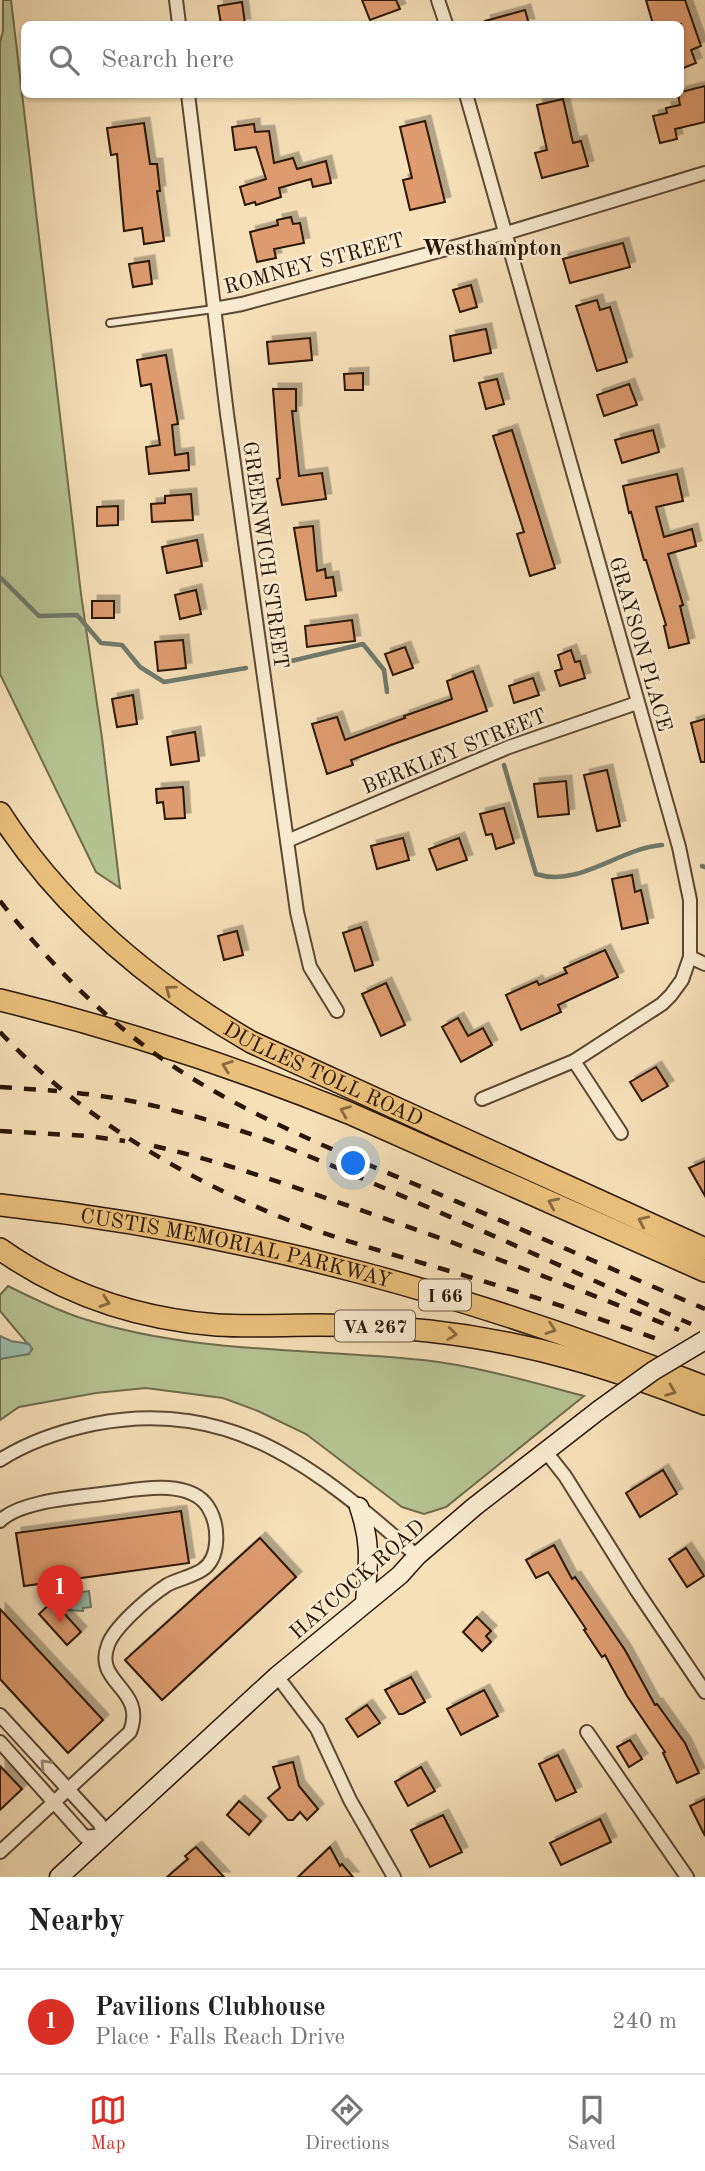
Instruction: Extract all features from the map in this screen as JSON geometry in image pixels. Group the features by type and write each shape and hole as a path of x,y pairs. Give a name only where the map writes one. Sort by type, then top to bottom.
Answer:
{"highway":[{"name":"DULLES TOLL ROAD","path":"0,813 40,865 93,925 156,980 226,1027 251,1042 705,1249"},
{"path":"0,1000 150,1040 291,1090 705,1270"},
{"name":"CUSTIS MEMORIAL PARKWAY","path":"0,1205 132,1223 330,1264 504,1313 705,1387"},
{"name":"VA 267","path":"0,1249 42,1276 115,1306 184,1321 230,1325 371,1326 440,1332 508,1343 591,1362 705,1404"}],"main road":[{"name":"HAYCOCK ROAD","path":"59,1877 277,1676 400,1575 417,1556 474,1507 599,1410 653,1371 705,1340"},
{"path":"359,1507 370,1551 365,1603"}],"street":[{"path":"176,0 179,21"},
{"path":"438,0 445,21"},
{"name":"GREENWICH STREET","path":"188,98 261,669 297,912 310,967 337,1011"},
{"name":"GRAYSON PLACE","path":"467,98 682,858 690,900 690,957 682,980 662,1004 574,1061 482,1099"},
{"name":"ROMNEY STREET","path":"214,309 242,304 506,233 705,173"},
{"name":"BERKLEY STREET","path":"287,841 509,747 637,703"},
{"path":"690,957 705,964"},
{"path":"574,1061 621,1133"},
{"path":"0,1461 48,1436 86,1426 140,1418 177,1419 211,1425 241,1433 271,1446 307,1467 417,1556"},
{"path":"546,1452 565,1476 637,1591 705,1692"},
{"path":"0,1521 23,1506 131,1490 164,1489 192,1493 207,1504 214,1525 215,1549 207,1566 162,1589 122,1624 108,1643 107,1668 135,1710 133,1724 126,1737 0,1852"},
{"path":"277,1676 317,1729 350,1800 394,1877"},
{"path":"0,1715 100,1824 103,1835 85,1837 0,1742"},
{"path":"587,1732 687,1877"}],"lane":[{"path":"110,323 214,309"}],"green space":[{"path":"3,0 11,0 81,594 120,888 96,872 0,674 0,42 3,31"},
{"path":"8,1286 53,1308 123,1330 208,1344 423,1360 504,1375 584,1396 446,1507 424,1514 402,1507 306,1434 223,1398 146,1388 96,1393 19,1407 0,1420 0,1359 32,1349 0,1311 0,1295"}],"shaded area":[{"path":"0,1336 29,1344 32,1349 29,1354 0,1359"},
{"path":"89,1591 91,1607 83,1608 83,1611 66,1610 64,1594"}],"building":[{"path":"362,0 396,0 400,9 370,20"},
{"path":"646,0 685,0 701,46 691,50 696,63 684,68 684,21 652,21"},
{"path":"242,2 245,21 220,21 218,6"},
{"path":"525,10 528,21 485,21"},
{"path":"705,86 705,122 675,129 677,139 660,143 653,116 667,113 666,108 680,105 679,98 684,98 684,91"},
{"path":"563,99 573,143 581,141 588,166 542,178 535,153 547,150 537,105"},
{"path":"425,121 445,202 410,210 403,180 412,178 400,127"},
{"path":"144,123 150,164 157,164 160,191 157,191 164,241 144,244 142,228 124,231 117,154 111,155 107,128"},
{"path":"254,124 255,132 269,131 274,163 293,158 297,169 326,161 331,183 313,187 311,179 279,188 281,197 256,205 255,202 245,205 240,187 266,179 256,147 235,150 232,127"},
{"path":"291,217 293,224 300,223 304,243 274,249 276,258 257,262 250,232 278,225 277,220"},
{"path":"623,243 630,267 570,283 563,259"},
{"path":"149,261 152,284 133,287 129,264"},
{"path":"471,285 477,307 460,312 453,290"},
{"path":"597,300 600,310 610,307 627,362 597,371 576,306"},
{"path":"486,329 491,353 454,361 450,336"},
{"path":"310,338 312,360 269,364 267,342"},
{"path":"166,355 178,424 172,425 175,455 188,453 189,470 149,474 146,447 160,445 151,384 141,386 137,360"},
{"path":"363,373 363,390 345,390 344,374"},
{"path":"497,379 504,404 486,409 479,383"},
{"path":"629,384 637,405 604,416 597,395"},
{"path":"273,389 296,389 296,411 292,411 299,476 322,473 326,499 282,505 277,479 280,478"},
{"path":"512,430 555,568 530,576 517,534 524,532 493,436"},
{"path":"653,430 659,452 622,463 615,440"},
{"path":"677,474 683,501 656,507 664,537 692,529 696,546 668,554 683,605 680,606 689,643 669,648 664,626 666,625 631,512 629,513 623,486"},
{"path":"191,494 193,520 152,522 151,504 165,503 165,496"},
{"path":"118,506 118,525 97,526 97,507"},
{"path":"313,526 317,571 325,569 326,578 333,577 336,596 306,600 294,528"},
{"path":"197,540 202,566 167,573 162,547"},
{"path":"196,590 201,614 180,619 175,595"},
{"path":"92,601 114,601 114,618 92,618"},
{"path":"352,620 355,641 307,647 305,626"},
{"path":"183,640 186,668 158,671 155,642"},
{"path":"405,647 413,668 393,675 385,654"},
{"path":"571,650 575,662 580,661 585,678 560,686 555,671 562,669 558,655"},
{"path":"473,671 487,711 351,760 353,765 327,774 312,724 337,717 345,740 452,699 447,681"},
{"path":"533,678 539,695 514,703 509,686"},
{"path":"133,695 137,724 117,727 112,699"},
{"path":"705,719 705,762 701,762 691,723"},
{"path":"195,732 199,761 171,765 167,737"},
{"path":"607,770 620,826 597,831 584,775"},
{"path":"566,781 569,814 538,817 534,784"},
{"path":"183,787 185,818 165,819 163,802 157,803 156,789"},
{"path":"504,808 514,843 496,849 492,834 486,835 480,814"},
{"path":"403,838 409,860 377,869 371,846"},
{"path":"459,838 467,860 437,870 429,849"},
{"path":"632,875 635,892 641,890 648,923 622,929 612,879"},
{"path":"361,927 373,965 355,971 343,933"},
{"path":"237,931 243,955 224,960 218,936"},
{"path":"605,950 618,977 558,1005 561,1012 521,1030 506,995 537,981 539,985 567,973 564,968"},
{"path":"386,983 405,1025 381,1036 362,994"},
{"path":"458,1018 468,1036 483,1028 492,1045 461,1062 442,1027"},
{"path":"656,1067 668,1086 642,1101 630,1082"},
{"path":"705,1161 705,1196 689,1168"},
{"path":"663,1470 677,1494 640,1517 626,1493"},
{"path":"181,1511 189,1563 24,1586 16,1533"},
{"path":"260,1538 296,1577 162,1700 125,1660"},
{"path":"554,1545 572,1579 575,1577 625,1650 655,1705 657,1704 685,1743 699,1773 677,1783 663,1753 665,1752 627,1696 605,1655 602,1657 548,1572 536,1578 526,1560"},
{"path":"686,1548 704,1576 687,1587 669,1559"},
{"path":"53,1601 81,1632 67,1645 39,1614"},
{"path":"0,1609 103,1720 68,1753 0,1679"},
{"path":"477,1617 491,1631 486,1636 491,1642 482,1651 463,1632"},
{"path":"411,1677 425,1702 399,1714 385,1690"},
{"path":"484,1690 498,1716 461,1735 447,1709"},
{"path":"367,1705 380,1723 358,1737 346,1719"},
{"path":"630,1740 642,1759 629,1767 617,1747"},
{"path":"558,1755 576,1792 556,1801 539,1764"},
{"path":"293,1762 299,1786 318,1809 307,1820 300,1812 293,1820 288,1820 268,1798 280,1788 273,1767"},
{"path":"0,1766 22,1789 0,1810"},
{"path":"421,1767 435,1791 408,1806 395,1782"},
{"path":"705,1799 705,1836 690,1806"},
{"path":"239,1801 261,1821 249,1835 227,1815"},
{"path":"443,1815 462,1852 430,1867 411,1830"},
{"path":"600,1819 611,1842 561,1865 550,1843"},
{"path":"196,1847 224,1877 167,1877 188,1859 185,1856"},
{"path":"330,1847 340,1866 342,1864 353,1877 298,1877"}],"waterway":[{"path":"0,577 39,616 77,615 101,643 122,645 140,667 164,682 246,668"},
{"path":"283,663 363,644 384,670 387,692"},
{"path":"504,765 536,874 568,876 646,848 662,845"}],"railway":[{"path":"0,901 62,973 109,1017 159,1057 217,1093 316,1142 705,1309"},
{"path":"0,1032 30,1062 96,1116 168,1162 244,1201 331,1235 523,1294 663,1341"},
{"path":"0,1087 57,1091"},
{"path":"77,1093 164,1108 206,1119 288,1148 445,1214 691,1324"},
{"path":"0,1131 125,1141"},
{"path":"154,1146 237,1168 372,1214 603,1299 679,1330"}],"place":[{"name":"Pavilions Clubhouse","path":"60,1623"}],"district":[{"name":"Westhampton","path":"492,247"}]}
